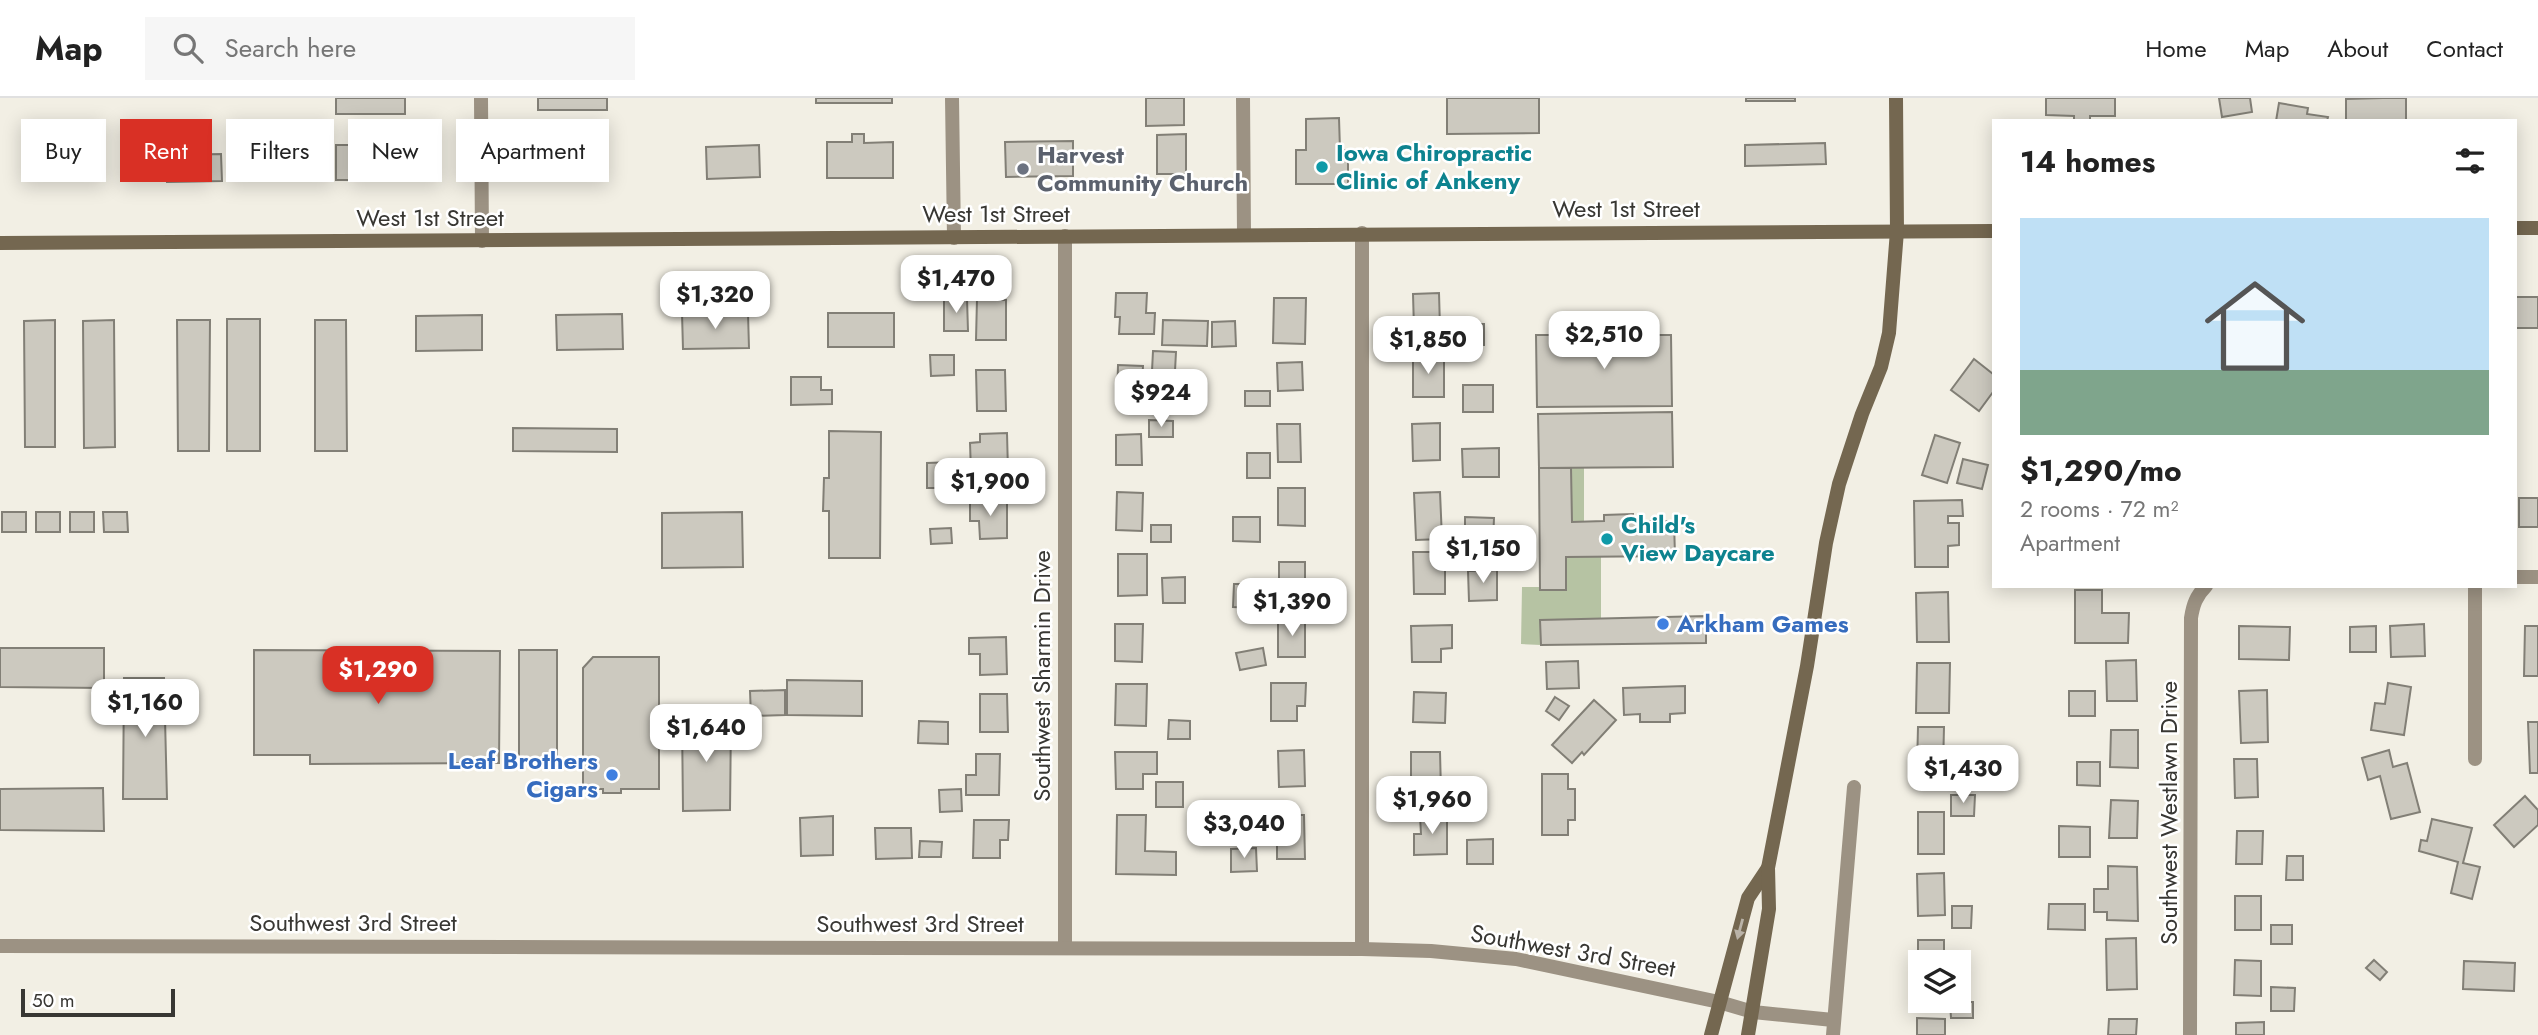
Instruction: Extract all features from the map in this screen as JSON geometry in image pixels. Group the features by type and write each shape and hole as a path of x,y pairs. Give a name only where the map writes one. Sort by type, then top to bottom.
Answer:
{"main road":[{"path":"1748,1035 1769,909 1768,868 1807,666 1826,543 1839,484 1881,367 1889,333 1896,231 1896,98"},
{"path":"2517,228 2538,228"},
{"name":"West 1st Street","path":"0,243 1992,231"},
{"path":"1711,1035 1748,898 1768,868"}],"street":[{"path":"481,98 482,241"},
{"path":"952,98 954,237"},
{"path":"1243,98 1244,235"},
{"path":"1362,233 1362,948"},
{"name":"Southwest Sharmin Drive","path":"1065,236 1065,947"},
{"path":"2517,577 2538,577"},
{"path":"2475,588 2475,759"},
{"name":"Southwest Westlawn Drive","path":"2190,1035 2191,618 2193,604 2202,590"},
{"path":"1833,1028 1854,788"},
{"name":"Southwest 3rd Street","path":"0,946 1362,948 1516,959 1833,1028"}],"green space":[{"path":"1571,468 1584,468 1584,521 1572,522"},
{"path":"1566,557 1601,557 1601,618 1541,620 1541,645 1521,644 1522,587 1566,590"}],"building":[{"path":"336,98 405,98 405,114 336,114"},
{"path":"538,98 607,98 607,110 538,110"},
{"path":"816,98 892,98 892,103 816,103"},
{"path":"1146,98 1184,98 1184,125 1146,126"},
{"path":"1447,98 1539,98 1539,133 1447,134"},
{"path":"1746,98 1795,98 1795,101 1746,101"},
{"path":"2046,98 2115,98 2115,116 2074,119 2074,116 2046,115"},
{"path":"2219,98 2250,98 2252,112 2222,117"},
{"path":"2406,98 2406,119 2346,119 2346,99"},
{"path":"2279,103 2308,108 2307,114 2328,117 2328,119 2276,119"},
{"name":"Iowa Chiropractic Clinic of Ankeny","path":"1339,118 1340,150 1348,150 1348,184 1296,184 1296,150 1306,150 1306,119"},
{"path":"852,134 864,134 864,143 893,142 893,178 827,178 827,142 852,142"},
{"path":"1186,134 1186,174 1157,174 1157,135"},
{"path":"1073,141 1073,176 1006,177 1005,142"},
{"path":"1825,143 1826,164 1745,166 1745,145"},
{"path":"336,145 348,145 348,180 336,180"},
{"path":"759,145 760,177 707,179 706,147"},
{"path":"212,154 221,154 222,181 212,181"},
{"path":"1116,293 1147,293 1146,313 1155,313 1154,334 1119,334 1120,317 1115,317"},
{"path":"1439,293 1440,328 1414,329 1413,294"},
{"path":"2517,297 2538,297 2538,328 2517,328"},
{"path":"1274,298 1306,298 1305,344 1273,343"},
{"path":"967,299 968,331 944,331 944,300"},
{"path":"977,299 1006,300 1006,340 976,340"},
{"path":"682,313 748,313 749,348 683,349"},
{"path":"828,313 894,313 894,347 828,347"},
{"path":"622,314 623,349 557,350 556,315"},
{"path":"482,315 482,350 416,351 416,316"},
{"path":"227,319 260,319 260,451 227,451"},
{"path":"55,320 55,447 25,447 24,321"},
{"path":"114,320 115,447 84,448 83,321"},
{"path":"177,320 210,320 209,451 178,451"},
{"path":"315,320 346,320 347,451 315,451"},
{"path":"1163,320 1208,321 1207,346 1162,345"},
{"path":"1235,321 1236,346 1212,347 1212,322"},
{"path":"1453,324 1484,324 1484,345 1453,345"},
{"path":"1536,335 1671,335 1672,406 1537,407"},
{"path":"1153,351 1176,352 1175,371 1152,371"},
{"path":"930,355 954,355 954,375 931,376"},
{"path":"1413,355 1444,356 1444,397 1413,397"},
{"path":"1974,359 1992,373 1992,393 1979,411 1951,390"},
{"path":"1302,362 1303,390 1278,391 1277,363"},
{"path":"1118,365 1143,366 1141,403 1117,402"},
{"path":"976,370 1005,370 1006,411 977,411"},
{"path":"791,377 821,377 821,390 832,390 832,404 791,405"},
{"path":"1463,385 1493,385 1493,412 1463,412"},
{"path":"1245,391 1270,391 1270,406 1245,406"},
{"path":"1672,412 1673,467 1539,468 1538,414"},
{"path":"1149,420 1173,421 1173,437 1149,437"},
{"path":"1440,423 1440,460 1413,461 1412,424"},
{"path":"1277,424 1300,424 1301,462 1278,462"},
{"path":"513,428 617,429 617,452 513,451"},
{"path":"829,431 881,432 880,558 829,558 829,511 823,511 824,478 829,478"},
{"path":"1007,433 1008,471 971,472 970,443 980,442 980,434"},
{"path":"1141,434 1142,465 1116,465 1116,435"},
{"path":"1935,435 1960,443 1947,483 1922,475"},
{"path":"1499,448 1499,477 1463,477 1462,449"},
{"path":"1247,453 1270,453 1270,478 1247,478"},
{"path":"1963,459 1988,465 1982,489 1957,483"},
{"path":"954,462 954,488 927,488 927,463"},
{"name":"Child's View Daycare","path":"1539,468 1571,468 1572,522 1604,521 1604,515 1633,514 1633,521 1674,521 1675,556 1566,557 1566,590 1540,590"},
{"path":"1278,488 1305,488 1305,526 1278,525"},
{"path":"1117,492 1143,493 1142,531 1116,530"},
{"path":"1440,492 1442,539 1416,540 1414,493"},
{"path":"2519,498 2538,498 2538,527 2519,527"},
{"path":"1962,500 1963,516 1948,516 1948,523 1959,523 1959,545 1948,546 1948,567 1915,567 1914,501"},
{"path":"970,501 1007,501 1007,538 980,539 979,521 970,521"},
{"path":"2,512 26,512 26,532 2,532"},
{"path":"36,512 60,512 60,532 36,532"},
{"path":"70,512 94,512 94,532 70,532"},
{"path":"103,512 127,512 128,532 104,532"},
{"path":"742,512 743,567 662,568 662,513"},
{"path":"1233,517 1260,517 1260,542 1233,541"},
{"path":"1465,517 1494,518 1493,543 1465,543"},
{"path":"1151,525 1171,525 1171,542 1151,542"},
{"path":"951,528 952,543 931,544 930,529"},
{"path":"1413,552 1445,552 1445,594 1414,594"},
{"path":"1118,554 1147,554 1147,595 1118,596"},
{"path":"1279,562 1305,562 1305,592 1279,592"},
{"path":"1497,570 1497,600 1469,601 1468,571"},
{"path":"1185,577 1185,603 1163,603 1162,578"},
{"path":"1234,584 1259,584 1258,608 1233,607"},
{"path":"2075,590 2102,590 2102,613 2129,613 2128,643 2075,643"},
{"path":"1948,592 1949,642 1917,642 1916,593"},
{"path":"1706,616 1706,643 1541,645 1540,620"},
{"path":"1278,620 1305,620 1305,657 1278,657"},
{"path":"1115,624 1143,624 1142,662 1115,661"},
{"path":"2424,624 2425,656 2391,657 2390,626"},
{"path":"1452,625 1452,648 1441,649 1441,662 1412,662 1411,626"},
{"path":"2239,626 2290,627 2289,660 2239,659"},
{"path":"2376,626 2376,652 2350,652 2350,627"},
{"path":"2525,626 2538,626 2538,676 2524,676"},
{"path":"1006,637 1007,674 980,675 980,654 969,654 969,638"},
{"path":"0,648 104,648 104,688 0,687"},
{"path":"1263,648 1266,665 1240,670 1236,653"},
{"path":"254,650 500,651 499,763 310,764 310,755 254,755"},
{"path":"519,650 557,650 557,760 519,761"},
{"path":"593,657 659,657 659,789 621,789 621,793 603,793 603,789 583,789 583,668"},
{"path":"2136,660 2137,701 2107,701 2106,661"},
{"path":"1578,661 1579,688 1547,689 1546,662"},
{"path":"1917,663 1950,663 1949,713 1916,713"},
{"path":"124,678 164,678 167,799 123,799"},
{"path":"787,680 862,681 862,716 787,715"},
{"path":"1271,683 1306,683 1305,706 1297,706 1297,721 1271,721"},
{"path":"2388,683 2411,687 2404,735 2371,730 2375,703 2385,704"},
{"path":"1116,684 1147,684 1146,726 1115,725"},
{"path":"1685,686 1685,713 1670,714 1670,722 1640,722 1640,714 1624,715 1623,688"},
{"path":"785,690 785,715 751,716 750,691"},
{"path":"2267,690 2268,742 2241,743 2239,691"},
{"path":"2069,691 2095,691 2095,716 2069,716"},
{"path":"1414,692 1446,693 1445,723 1413,722"},
{"path":"980,694 1007,694 1008,732 980,732"},
{"path":"1555,697 1569,706 1559,720 1546,711"},
{"path":"1594,700 1616,720 1584,755 1582,752 1572,763 1552,745"},
{"path":"682,718 731,719 730,810 683,811"},
{"path":"1169,720 1190,721 1190,739 1168,739"},
{"path":"919,721 948,722 948,744 918,743"},
{"path":"2528,722 2538,722 2538,773 2530,773"},
{"path":"1918,727 1944,727 1943,769 1917,768"},
{"path":"2111,730 2138,730 2138,768 2110,767"},
{"path":"1304,750 1305,786 1279,787 1278,751"},
{"path":"2389,750 2393,767 2407,763 2420,812 2391,819 2380,776 2368,780 2362,758"},
{"path":"1115,752 1157,752 1157,774 1143,774 1143,789 1116,789"},
{"path":"1411,752 1440,752 1441,791 1411,791"},
{"path":"976,754 1000,754 999,795 966,795 966,775 976,775"},
{"path":"2234,759 2257,759 2258,797 2235,798"},
{"path":"2077,762 2100,762 2100,786 2077,785"},
{"path":"1542,774 1568,774 1568,789 1575,789 1575,820 1568,820 1568,835 1542,835"},
{"path":"1156,782 1183,782 1183,807 1156,807"},
{"path":"103,788 104,831 0,830 0,789"},
{"path":"961,789 962,811 940,812 939,790"},
{"path":"1951,795 1975,795 1974,816 1951,816"},
{"path":"2525,796 2538,810 2538,825 2514,847 2494,825"},
{"path":"2111,800 2138,801 2137,838 2109,838"},
{"path":"1918,812 1944,812 1944,854 1918,854"},
{"path":"1117,815 1146,815 1145,851 1176,852 1176,875 1116,874"},
{"path":"1277,815 1304,815 1305,859 1277,859"},
{"path":"833,816 833,855 801,856 800,818"},
{"path":"1420,816 1447,816 1447,854 1414,855 1414,834 1421,834"},
{"path":"2432,819 2472,828 2463,863 2480,867 2472,899 2451,893 2458,862 2419,851 2421,840 2427,841"},
{"path":"974,820 1009,820 1008,840 1000,840 1000,858 973,858"},
{"path":"2059,826 2090,827 2090,857 2059,857"},
{"path":"875,828 911,828 912,858 876,859"},
{"path":"2237,831 2263,831 2262,864 2236,864"},
{"path":"1493,839 1493,864 1467,864 1467,840"},
{"path":"920,841 942,842 941,857 919,857"},
{"path":"1256,848 1257,871 1231,872 1231,849"},
{"path":"2287,856 2303,856 2303,880 2286,880"},
{"path":"2108,866 2137,867 2138,921 2107,920 2107,912 2094,912 2094,889 2108,889"},
{"path":"1944,873 1945,915 1918,916 1917,874"},
{"path":"2235,896 2261,896 2261,930 2235,930"},
{"path":"2049,904 2085,904 2085,930 2048,929"},
{"path":"1952,906 1972,906 1971,928 1952,928"},
{"path":"2271,925 2292,925 2292,944 2271,944"},
{"path":"2136,938 2137,989 2107,990 2106,939"},
{"path":"1918,940 1944,940 1944,950 1918,950"},
{"path":"2235,960 2261,961 2261,996 2234,995"},
{"path":"2374,960 2387,972 2380,980 2366,968"},
{"path":"2464,961 2515,963 2514,991 2463,989"},
{"path":"2271,987 2295,988 2294,1011 2271,1011"},
{"path":"1973,1002 1973,1018 1951,1018 1951,1013 1971,1013"},
{"path":"1917,1018 1945,1019 1945,1035 1917,1035"},
{"path":"2109,1019 2137,1019 2136,1035 2108,1035"},
{"path":"2264,1022 2264,1035 2236,1035 2236,1023"}],"place":[{"name":"Iowa Chiropractic Clinic of Ankeny","path":"1322,167"},
{"name":"Harvest Community Church","path":"1023,169"},
{"name":"Child's View Daycare","path":"1607,539"},
{"name":"Arkham Games","path":"1663,624"},
{"name":"Leaf Brothers Cigars","path":"612,775"}]}
